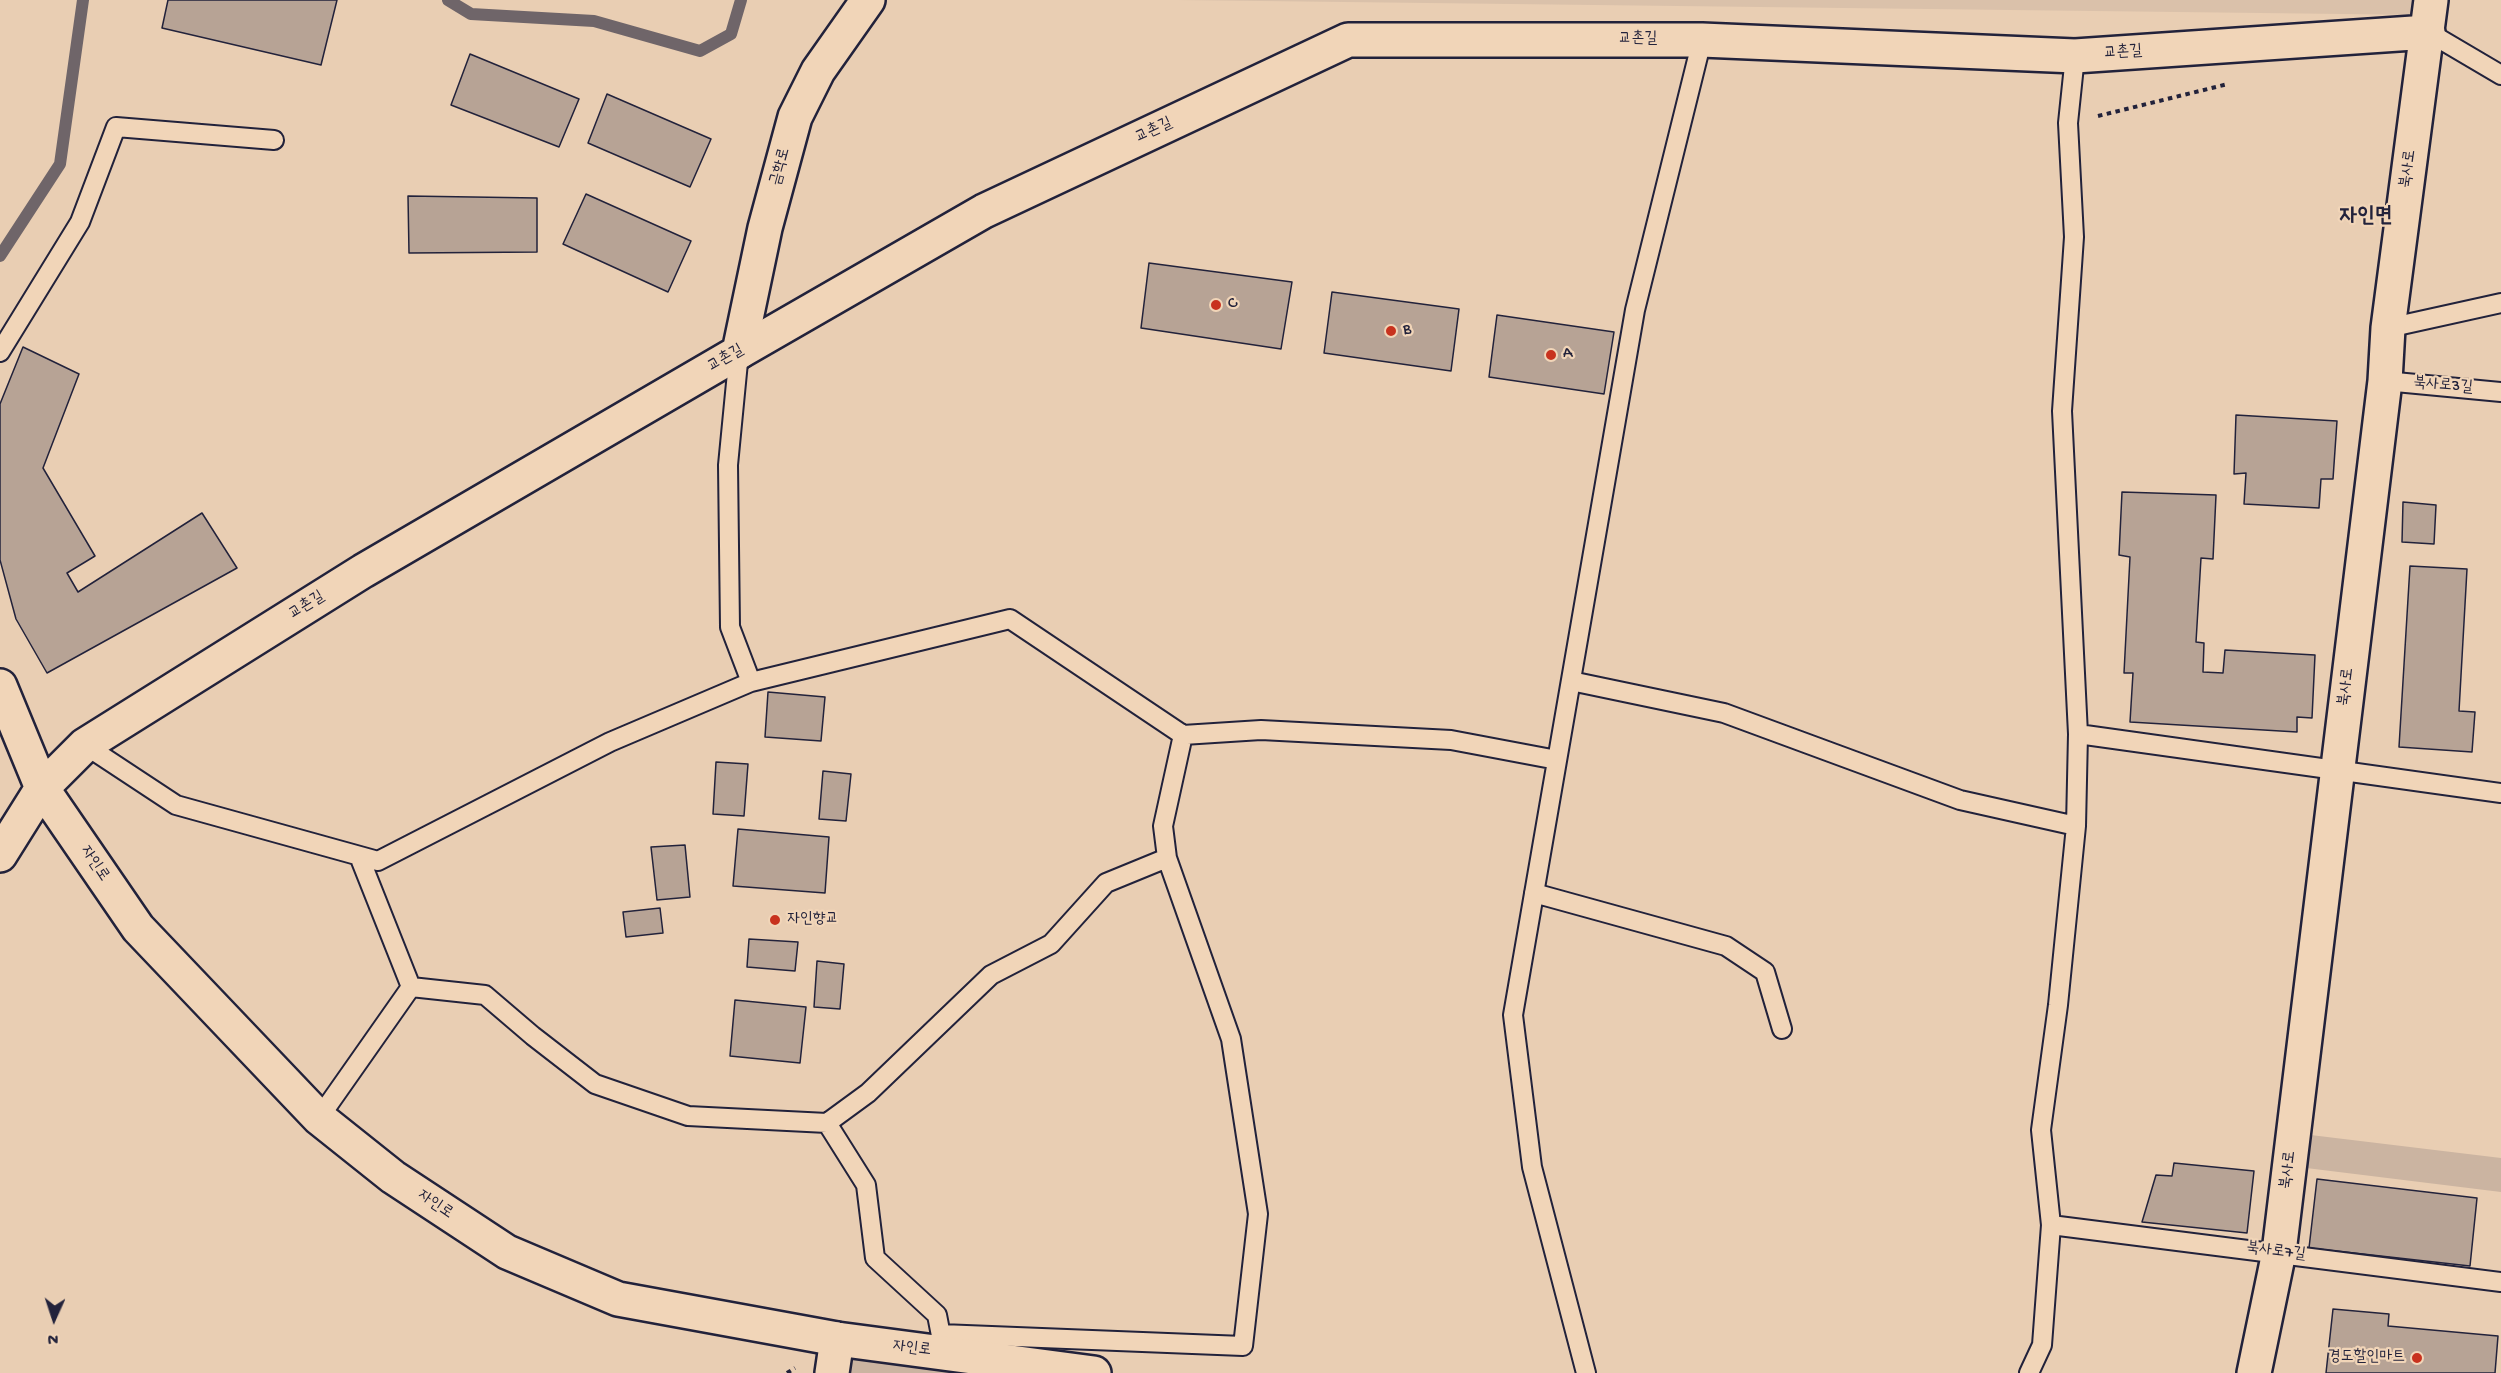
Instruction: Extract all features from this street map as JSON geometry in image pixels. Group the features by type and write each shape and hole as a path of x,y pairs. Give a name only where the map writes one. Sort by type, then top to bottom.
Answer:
{"street":[{"name":"금학로","path":"739,352 765,228 795,117 818,71 868,0"},
{"name":"북사로","path":"2254,1373 2279,1252 2385,381 2388,328 2431,0"},
{"name":"교촌길","path":"0,855 42,788 85,744 363,571 984,211 1348,40 1702,40 2075,56 2428,32"},
{"name":"자인로","path":"0,686 42,788 138,928 319,1118 393,1177 507,1252 618,1299 837,1339 943,1344 1094,1373"},
{"path":"832,1373 837,1339"}],"lane":[{"path":"2428,32 2501,75"},
{"path":"1586,1373 1533,1167 1512,1015 1635,310 1702,40"},
{"path":"2029,1373 2042,1345 2051,1225 2041,1130 2058,1005 2076,826 2078,735 2062,411 2074,237 2068,123 2075,56"},
{"path":"0,351 80,222 116,127 274,141"},
{"path":"2388,328 2501,303"},
{"path":"739,352 728,465 730,627 751,682"},
{"name":"북사로3길","path":"2385,381 2501,392"},
{"path":"85,744 176,805 378,861 610,742 751,682 1010,619 1183,735 1261,730 1451,740 1557,760"},
{"path":"1571,681 1724,713 1960,800 2076,826"},
{"path":"827,1123 866,1185 875,1258 937,1315 943,1344 1243,1346 1258,1214 1231,1040 1167,858 1163,826 1183,735"},
{"path":"2078,735 2501,793"},
{"path":"358,856 411,987"},
{"path":"411,987 485,995 595,1084 688,1116 827,1123 868,1093 991,975 1051,944 1106,883 1167,858"},
{"path":"1534,893 1726,946 1765,972 1782,1029"},
{"path":"319,1118 411,987"},
{"name":"북사로7길","path":"2051,1225 2279,1252 2501,1282"}],"shaded area":[{"path":"1178,0 2429,0 2427,15"},
{"path":"2294,1133 2501,1158 2501,1192 2290,1166"},
{"path":"837,1339 1082,1373 832,1373"}],"building":[{"path":"168,0 337,0 321,65 162,28"},
{"path":"470,54 579,99 559,147 451,105"},
{"path":"607,94 711,139 690,187 588,143"},
{"path":"586,194 691,241 668,292 563,244"},
{"path":"408,196 537,198 537,252 409,253"},
{"name":"C","path":"1149,263 1292,282 1281,349 1141,328"},
{"name":"B","path":"1332,292 1459,309 1451,371 1324,353"},
{"name":"A","path":"1497,315 1614,332 1604,394 1489,377"},
{"path":"23,347 79,374 43,468 95,556 67,573 78,592 202,513 237,568 47,673 16,619 0,560 0,404"},
{"path":"2236,415 2337,421 2333,479 2321,479 2319,508 2244,504 2246,473 2234,474"},
{"path":"2122,492 2216,495 2213,559 2201,558 2196,642 2204,643 2203,672 2223,673 2225,650 2315,655 2312,718 2297,717 2297,732 2130,722 2133,673 2124,673 2130,557 2119,555"},
{"path":"2403,502 2436,505 2434,544 2402,542"},
{"path":"2410,566 2467,569 2459,711 2475,712 2472,752 2399,747"},
{"path":"768,692 825,697 821,741 765,737"},
{"path":"716,762 748,764 744,816 713,814"},
{"path":"823,771 851,774 846,821 819,819"},
{"path":"738,829 829,837 825,893 733,886"},
{"path":"685,845 690,897 657,900 651,847"},
{"path":"660,908 663,933 626,937 623,912"},
{"path":"749,939 798,942 795,971 747,967"},
{"path":"817,961 844,964 840,1009 814,1007"},
{"path":"735,1000 806,1007 800,1063 730,1056"},
{"path":"2174,1163 2254,1171 2247,1233 2142,1222 2156,1175 2172,1176"},
{"path":"2317,1179 2477,1198 2470,1266 2309,1248"},
{"path":"2333,1309 2389,1314 2388,1326 2498,1336 2495,1373 2326,1373"}],"waterway":[{"path":"0,256 60,164 83,0"},
{"path":"448,0 471,14 594,21 700,51 731,34 741,0"}],"place":[{"name":"C","path":"1216,305"},
{"name":"B","path":"1391,331"},
{"name":"A","path":"1551,355"},
{"name":"자인향교","path":"775,920"},
{"name":"경도할인마트","path":"2417,1358"}],"district":[{"name":"자인면","path":"2366,218"}]}
